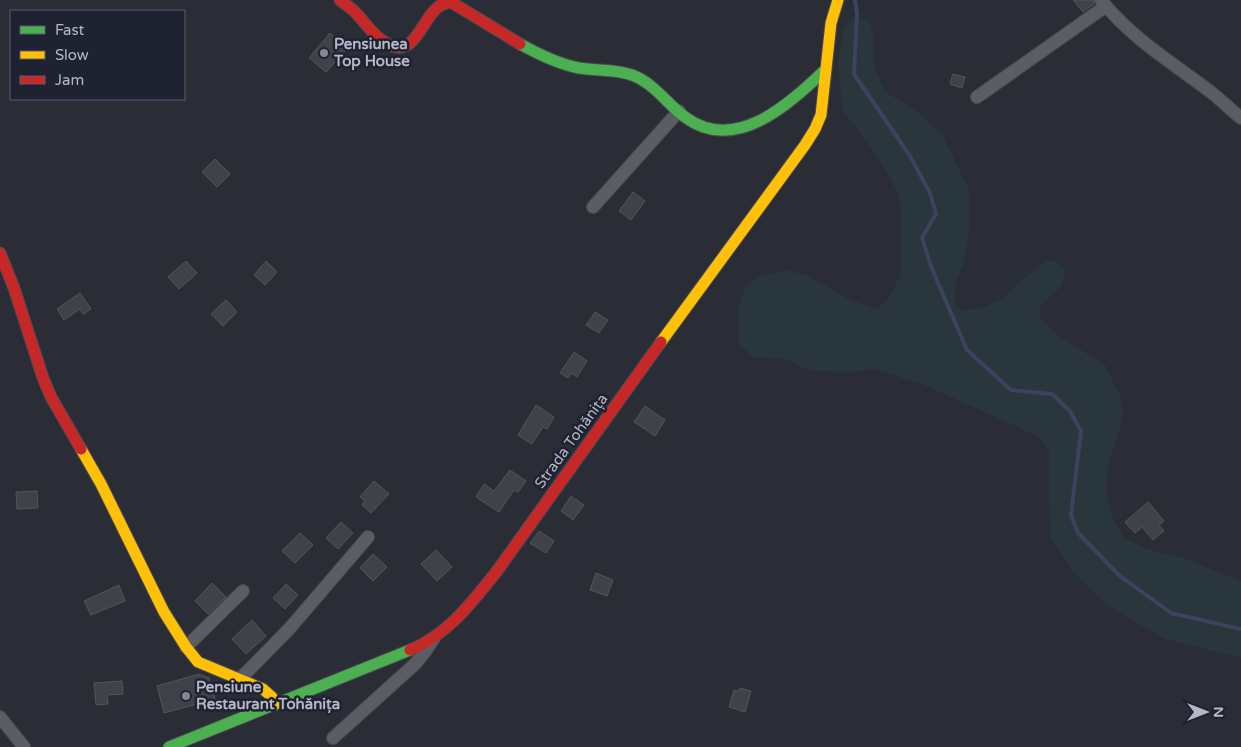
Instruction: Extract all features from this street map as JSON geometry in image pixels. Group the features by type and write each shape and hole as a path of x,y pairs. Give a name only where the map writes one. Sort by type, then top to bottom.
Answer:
{"street":[{"path":"340,0 354,10 383,42 398,47 416,38 438,5 444,2 451,2 549,59 573,67 631,74 643,81 694,123 723,131 744,128 773,115 795,99 826,69"},
{"name":"Strada Tohănița","path":"169,747 417,647 434,638 456,619 491,578 815,129 821,115 831,23 838,0"},
{"path":"977,97 1103,3 1139,40 1241,118"},
{"path":"593,207 679,111"},
{"path":"0,254 14,288 51,397 101,484 164,612 198,662 268,692 274,705"},
{"path":"240,679 290,628 368,537"},
{"path":"186,647 243,591"},
{"path":"333,738 415,664 434,638"},
{"path":"0,718 24,747"}],"shaded area":[{"path":"855,16 869,21 873,34 874,65 885,92 913,108 942,134 969,190 969,234 964,263 956,282 954,303 963,311 984,307 1004,298 1024,278 1046,261 1056,262 1065,268 1065,275 1059,289 1041,304 1039,317 1054,333 1105,365 1120,396 1123,415 1116,442 1108,462 1106,492 1113,518 1124,538 1147,549 1180,557 1241,581 1241,658 1165,639 1110,607 1074,573 1051,540 1049,450 1037,436 927,386 876,369 846,372 808,370 785,359 753,357 739,343 738,310 746,284 763,275 787,270 808,276 847,298 876,309 887,300 901,275 902,222 898,192 875,153 842,109 838,62 844,28"}],"building":[{"path":"1073,0 1093,0 1094,4 1083,12"},
{"path":"330,33 342,44 340,47 345,51 326,72 309,58"},
{"path":"953,74 965,77 962,88 950,84"},
{"path":"215,159 230,174 217,187 202,172"},
{"path":"633,192 645,201 631,220 619,211"},
{"path":"186,261 197,273 179,289 168,277"},
{"path":"266,261 277,272 265,285 254,275"},
{"path":"80,293 91,309 83,314 80,309 64,320 57,309"},
{"path":"226,300 237,312 223,326 211,314"},
{"path":"595,312 608,320 599,333 586,325"},
{"path":"574,352 587,361 577,377 571,373 568,378 560,373"},
{"path":"536,405 554,417 547,429 543,427 532,444 518,435"},
{"path":"645,406 665,420 655,436 634,422"},
{"path":"510,470 526,481 518,492 514,490 499,512 476,497 484,484 494,491"},
{"path":"374,481 389,494 371,513 362,505 365,501 360,497"},
{"path":"37,491 38,508 17,509 16,492"},
{"path":"571,496 584,505 573,520 561,511"},
{"path":"1148,502 1164,521 1159,525 1164,531 1153,540 1142,527 1135,533 1125,522"},
{"path":"341,522 353,533 338,549 326,538"},
{"path":"539,531 554,541 546,553 530,543"},
{"path":"300,533 313,545 295,563 282,551"},
{"path":"436,550 452,567 437,581 421,564"},
{"path":"373,554 387,567 373,581 360,568"},
{"path":"596,573 613,580 607,596 590,590"},
{"path":"212,583 226,597 208,614 195,601"},
{"path":"286,584 298,595 285,609 273,598"},
{"path":"119,585 125,601 91,615 84,601"},
{"path":"252,620 266,636 246,654 232,639"},
{"path":"199,674 209,678 215,699 164,713 157,686"},
{"path":"122,681 123,694 107,695 108,704 96,705 94,683"},
{"path":"740,688 751,691 745,712 729,707 734,690 739,691"}],"waterway":[{"path":"855,0 857,14 854,74 910,156 930,193 936,214 922,238 932,269 967,350 1011,390 1052,394 1070,411 1081,431 1071,515 1078,533 1120,576 1171,613 1241,629"}],"traffic: fast":[{"path":"520,44 563,64 632,75 654,88 685,117 704,127 723,130 743,127 761,120 796,96 826,69"},
{"path":"169,747 410,650"}],"traffic: slow":[{"path":"661,342 815,129 821,115 831,23 838,0"},
{"path":"81,449 101,484 164,612 186,647 198,662 263,689 272,697 274,705"}],"traffic: jam":[{"path":"340,0 355,12 377,37 396,47 404,47 410,43 431,14 443,4 451,2 520,44"},
{"path":"0,253 14,288 43,378 51,397 81,449"},
{"path":"410,650 436,636 459,616 479,594 661,342"}],"place":[{"name":"Pensiunea Top House","path":"324,53"},
{"name":"Pensiune Restaurant Tohănița","path":"186,696"}]}
